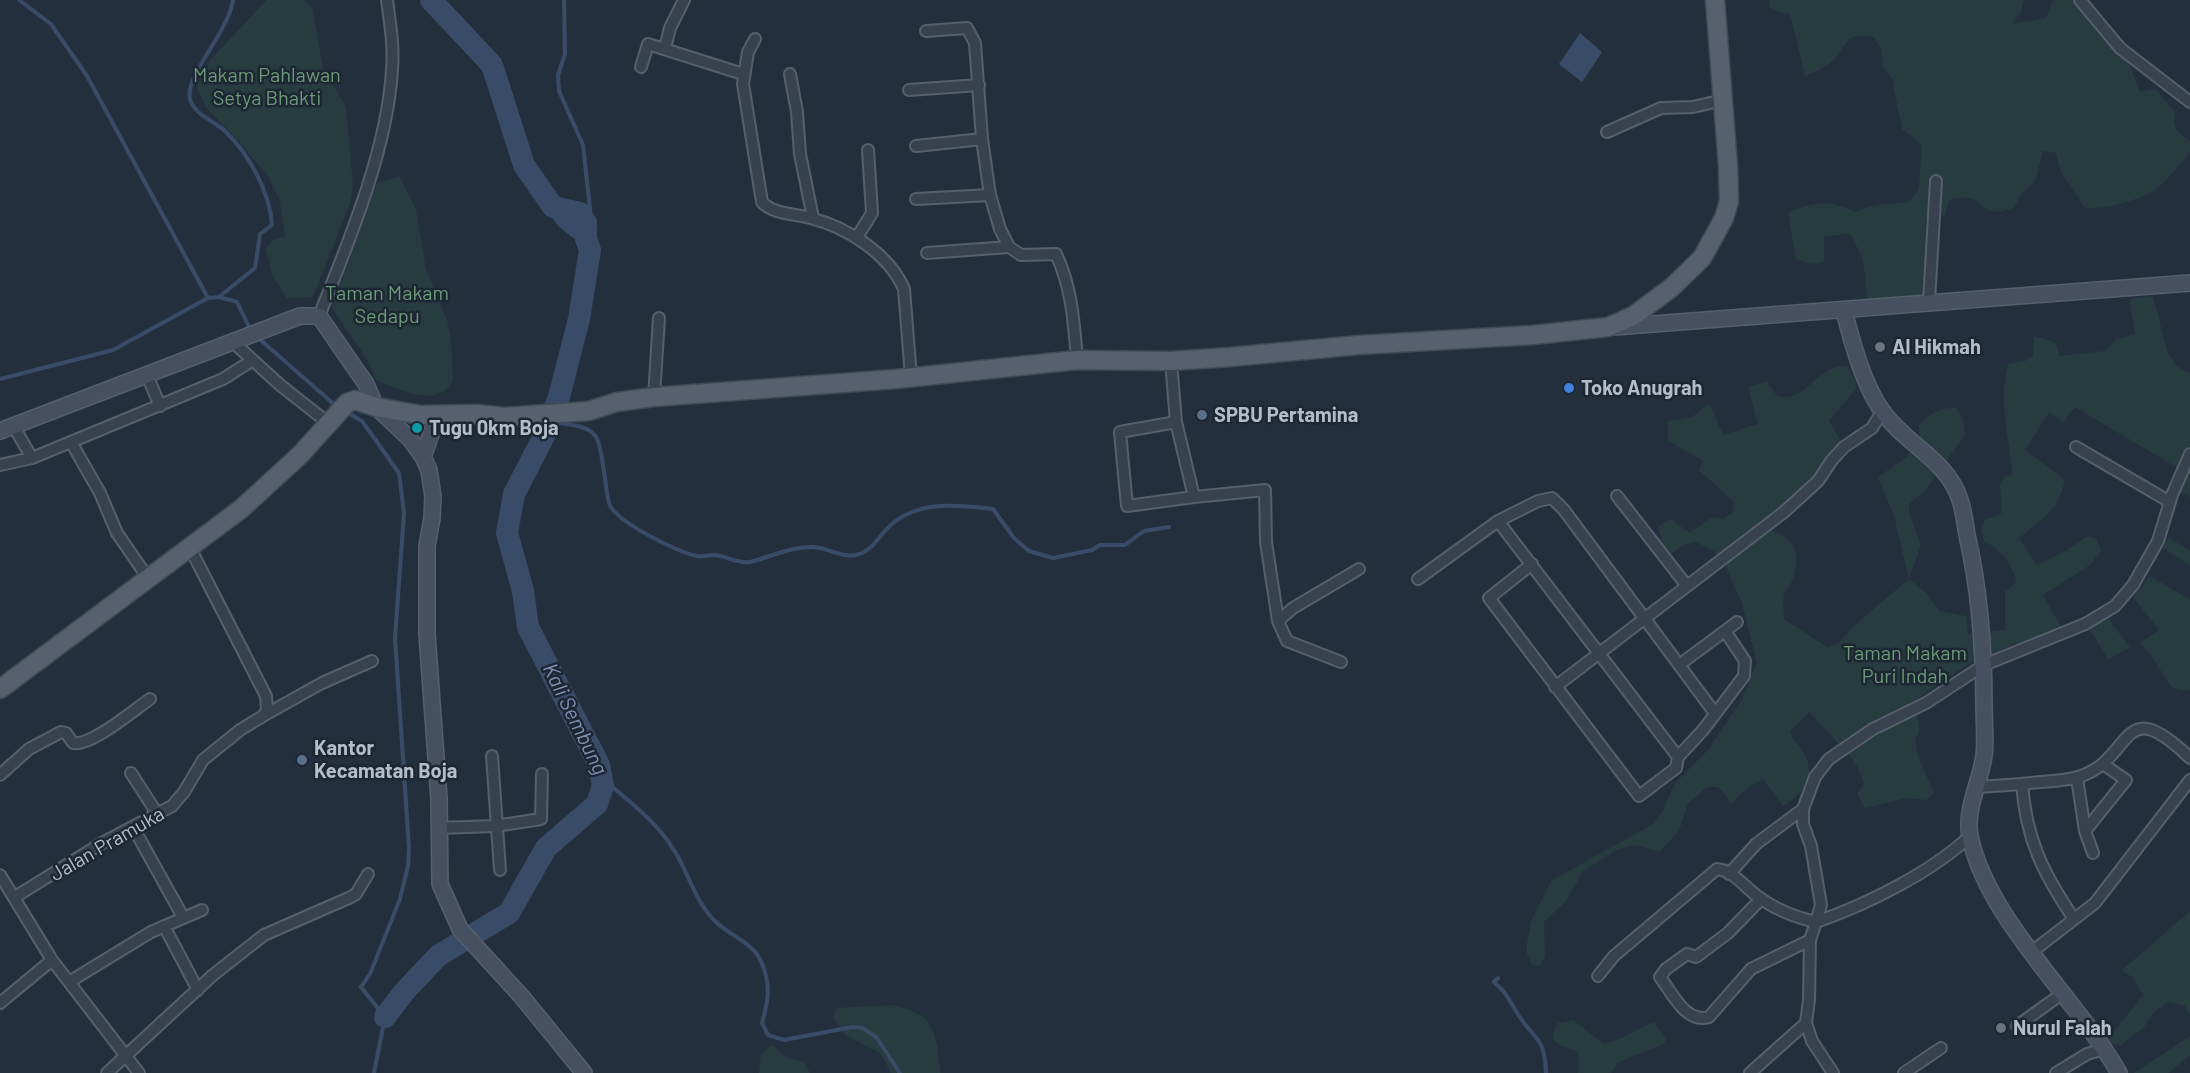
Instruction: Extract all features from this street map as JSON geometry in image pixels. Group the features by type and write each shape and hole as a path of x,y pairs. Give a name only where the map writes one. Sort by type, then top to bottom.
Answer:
{"main road":[{"path":"0,689 190,548 274,480 347,403 355,400 376,407 437,417 911,377 1077,360 1171,361 1608,327 1633,316 1671,288 1702,258 1716,236 1729,201 1715,0"}],"street":[{"path":"318,316 352,233 386,109 392,69 392,34 387,0"},
{"path":"2080,0 2121,48 2190,102"},
{"path":"665,48 680,1"},
{"path":"926,31 967,28 975,43 982,139 990,195 1009,247 1021,255 1056,254 1064,272 1074,314 1077,360"},
{"path":"755,39 748,52 743,74 754,163 762,202 769,209 813,218 844,229 857,237 898,276 904,290 911,377"},
{"path":"641,67 648,44 743,74"},
{"path":"790,74 797,112 800,154 813,218"},
{"path":"909,90 979,85"},
{"path":"1607,132 1661,108 1693,107 1722,100"},
{"path":"916,146 982,139"},
{"path":"857,237 873,213 868,150"},
{"path":"1929,302 1936,181"},
{"path":"916,199 990,195"},
{"path":"927,253 1009,247"},
{"path":"1608,327 1844,311 1929,302 2190,283"},
{"path":"1844,311 1852,343 1882,412 1899,430 1938,462 1960,498 1978,583 1984,665 1984,756 1970,812 1970,836 1983,871 2004,913 2104,1049 2119,1073"},
{"path":"32,458 7,429 300,316 318,316"},
{"path":"318,316 366,384 376,407 410,439 429,470 433,497 427,546 427,634 439,799 440,884 460,929 584,1073"},
{"path":"654,397 659,318"},
{"path":"237,340 253,360 328,422"},
{"path":"0,465 32,458 158,407 223,379 253,360"},
{"path":"1171,361 1176,422 1194,497"},
{"path":"147,375 158,407"},
{"path":"1555,687 1784,512 1818,481 1844,447 1872,428 1882,412"},
{"path":"423,457 437,417"},
{"path":"1176,422 1120,432 1127,506 1265,490 1266,542 1278,621 1287,641 1341,662"},
{"path":"71,442 100,492 117,533 148,578"},
{"path":"2076,447 2170,502"},
{"path":"1833,1073 1812,1041 1806,1023 1809,1000 1810,940 1821,905 1811,846 1803,825 1803,809 1815,777 1829,759 1874,729 1926,703 1984,665 2085,624 2115,606 2133,585 2158,541 2170,502 2190,454"},
{"path":"1617,496 1688,586"},
{"path":"1418,579 1498,521 1538,501 1552,498 1564,510 1714,712"},
{"path":"1498,521 1678,757"},
{"path":"190,548 266,696 267,710 263,716"},
{"path":"1532,564 1489,598 1639,796 1676,768 1678,757 1703,730 1714,712 1744,676 1747,667 1725,631"},
{"path":"1278,621 1293,608 1359,569"},
{"path":"1679,665 1737,622"},
{"name":"Jalan Pramuka","path":"15,897 102,843 159,815 172,806 184,792 203,760 240,730 322,683 372,661"},
{"path":"0,775 23,753 61,732 66,733 73,743 80,744 99,735 150,699"},
{"path":"1977,787 2077,778 2103,764 2133,730 2145,727 2170,738 2190,758"},
{"path":"492,756 495,826 500,870"},
{"path":"2085,831 2126,780 2103,764"},
{"path":"131,773 159,815"},
{"path":"439,828 495,826 541,819 542,774"},
{"path":"2077,778 2085,831 2092,853"},
{"path":"2033,951 2095,903 2190,780"},
{"path":"2022,783 2026,824 2035,852 2049,881 2074,919"},
{"path":"1729,874 1756,844 1803,809"},
{"path":"133,827 183,917"},
{"path":"1598,976 1614,956 1710,873 1721,869 1761,899 1794,918 1816,922 1847,912 1948,857 1970,836"},
{"path":"107,1073 198,990 264,935 356,894 368,874"},
{"path":"0,875 52,960 139,1073"},
{"path":"1761,899 1728,933 1696,957 1687,954 1666,969 1660,977 1688,1013 1699,1019 1709,1017 1751,969 1810,940"},
{"path":"69,982 164,926 202,910"},
{"path":"164,926 198,990"},
{"path":"0,1003 52,960"},
{"path":"2017,1026 2063,993"},
{"path":"1750,1073 1806,1023"},
{"path":"1904,1073 1941,1048"},
{"path":"2056,1073 2087,1054 2104,1049"}],"green space":[{"name":"Makam Pahlawan Setya Bhakti","path":"267,0 304,0 312,7 323,68 346,107 353,186 350,203 313,297 287,298 273,277 266,249 272,240 285,237 280,201 268,176 206,107 196,85 210,60"},
{"path":"1770,0 2024,0 2021,12 2012,24 2046,18 2053,0 2072,0 2108,42 2128,61 2140,92 2155,89 2175,112 2175,125 2179,132 2190,141 2190,154 2161,185 2146,195 2114,205 2085,208 2061,172 2056,153 2043,151 2035,182 2022,193 2014,207 1994,211 1971,198 1962,198 1949,200 1944,216 1925,218 1928,276 1924,294 1868,302 1863,259 1850,233 1824,237 1824,261 1821,263 1803,262 1796,259 1788,212 1821,203 1836,205 1854,212 1876,205 1910,202 1919,188 1922,144 1902,129 1892,78 1883,67 1881,49 1874,37 1851,38 1830,63 1805,76 1790,14 1777,12 1770,7"},
{"name":"Taman Makam Sedapu","path":"399,176 416,209 426,269 447,320 451,340 453,380 447,389 428,396 406,392 376,380 363,354 332,307 377,183"},
{"name":"Taman Makam Puri Indah","path":"2153,296 2167,351 2176,366 2190,373 2190,497 2179,492 2186,473 2075,407 2063,422 2049,412 2025,450 2065,480 2053,508 2019,538 2036,565 2060,554 2088,536 2096,538 2101,551 2090,565 2043,595 2067,638 2025,656 2016,643 1968,664 1912,702 1918,721 1919,731 1915,739 1918,757 1934,793 1926,800 1906,798 1865,808 1857,794 1864,783 1858,768 1809,712 1790,732 1806,757 1809,767 1804,788 1795,798 1783,806 1763,779 1746,789 1731,804 1722,790 1717,787 1707,787 1688,803 1679,831 1659,852 1637,845 1618,849 1583,871 1566,901 1544,922 1545,956 1540,966 1532,964 1527,954 1527,942 1532,919 1551,881 1653,824 1662,812 1675,783 1708,750 1742,699 1757,663 1742,603 1726,568 1714,551 1695,541 1685,544 1671,554 1663,544 1658,526 1670,519 1690,533 1713,517 1723,519 1732,513 1734,502 1699,470 1703,461 1668,440 1668,421 1693,416 1704,406 1710,404 1723,435 1758,424 1748,387 1767,382 1777,396 1788,397 1804,390 1826,372 1847,366 1855,380 1856,389 1829,421 1840,440 1851,447 1828,478 1783,517 1772,531 1781,534 1792,544 1796,558 1794,574 1783,598 1784,619 1828,648 1839,643 1850,629 1909,579 1926,593 1939,611 1966,616 1968,634 2005,630 2005,592 2017,582 2005,557 1984,541 1981,532 1985,520 2002,513 2000,484 2005,476 2013,475 2004,406 2008,364 2025,361 2033,356 2034,336 2055,342 2060,356 2105,351 2115,340 2135,334 2129,299"},
{"path":"1956,408 1963,418 1965,435 1924,492 1909,504 1909,513 1921,545 1909,579 1894,516 1878,477 1907,457 1920,438 1918,426 1926,418 1940,410"},
{"path":"2168,537 2190,551 2190,565 2163,548"},
{"path":"2150,576 2190,600 2190,691 2173,688 2150,653 2140,643 2159,630 2133,597"},
{"path":"2108,618 2130,648 2108,659 2088,627"},
{"path":"2190,911 2190,1016 2185,1006 2168,1002 2154,1012 2144,1027 2121,1045 2111,1044 2108,1039 2143,995 2133,977 2121,971"},
{"path":"893,1005 910,1010 926,1020 934,1033 941,1073 891,1073 881,1054 846,1035 833,1017 837,1008"},
{"path":"1573,1020 1604,1044 1620,1039 1654,1022 1665,1037 1665,1043 1617,1063 1611,1073 1578,1073 1577,1051 1560,1045 1553,1035 1558,1023"},
{"path":"2190,1036 2190,1055 2168,1073 2134,1073"},
{"path":"773,1046 787,1058 804,1062 810,1073 759,1073 761,1055 768,1047"}],"water":[{"path":"1580,33 1602,52 1582,82 1559,64"}],"waterway":[{"path":"19,0 51,24 87,76 208,298"},
{"path":"219,297 255,268 260,234 272,225 263,187 243,151 226,132 200,114 190,99 190,89 194,78 230,13 233,0"},
{"name":"Kali Sembung","path":"385,1017 404,992 438,956 509,913 546,848 597,804 603,786 599,765 528,627 523,591 507,533 514,494 545,434 559,397 579,319 590,250 586,239 586,223 580,213 553,207 524,165 492,65 431,0"},
{"path":"564,0 565,54 558,75 559,91 583,145 591,218 586,223"},
{"name":"Kali Sembung","path":"553,207 564,222 586,239"},
{"path":"0,379 113,350 208,298 219,297 237,302 251,331"},
{"path":"256,336 336,406"},
{"path":"345,411 362,421 399,473 404,513 395,638 409,848 408,866 400,899 370,974 361,987 385,1017 374,1073"},
{"path":"550,422 581,427 596,437 609,503 613,510 648,535 697,556 715,555 750,562 804,547 850,556 856,555 868,549 888,527 904,516 928,507 941,506 993,509 1014,538 1029,551 1053,558 1092,550 1100,545 1125,545 1144,531 1169,527"},
{"name":"Kali Sembung","path":"603,779 640,811 665,837 678,856 697,896 709,914 757,954 768,984 762,1023 768,1035 784,1040 852,1027 863,1028 877,1038 900,1073"},
{"path":"1498,978 1494,982 1542,1046 1546,1073"}],"place":[{"name":"Al Hikmah","path":"1880,347"},
{"name":"Toko Anugrah","path":"1569,388"},
{"name":"SPBU Pertamina","path":"1202,415"},
{"name":"Tugu 0km Boja","path":"417,428"},
{"name":"Kantor Kecamatan Boja","path":"302,760"},
{"name":"Nurul Falah","path":"2001,1028"}]}
